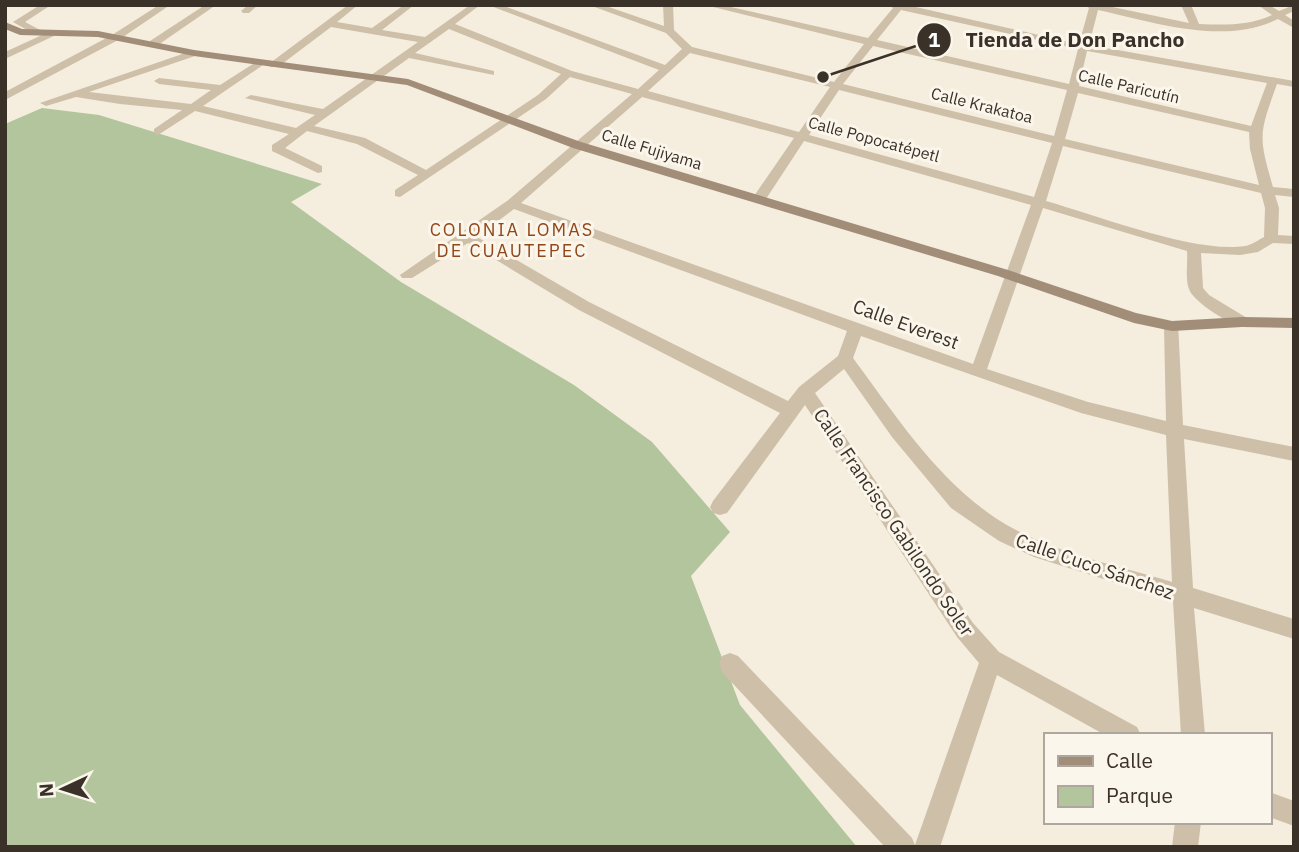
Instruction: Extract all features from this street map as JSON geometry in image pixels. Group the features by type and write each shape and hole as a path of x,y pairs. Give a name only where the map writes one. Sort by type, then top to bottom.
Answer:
{"street":[{"path":"39,33 18,22 47,5"},
{"path":"5,97 117,37 166,5"},
{"path":"154,43 212,5"},
{"path":"274,65 354,5"},
{"path":"373,32 410,5"},
{"path":"318,169 276,148 476,5"},
{"path":"492,5 667,69"},
{"path":"408,275 468,237 512,204 688,49 669,31 593,5"},
{"path":"668,5 669,31"},
{"name":"Calle Paricutín","path":"709,5 1255,130"},
{"path":"1186,5 1196,27"},
{"path":"1262,5 1294,25"},
{"path":"759,200 836,86 871,44 897,6 1082,47 1294,84"},
{"path":"978,372 1014,276 1057,140 1091,6 1196,27 1254,24 1279,18 1293,9"},
{"path":"330,24 426,40"},
{"name":"Calle Fujiyama","path":"5,25 20,32 117,37 259,63 376,76 437,91 507,121 578,145 1014,276 1134,318 1172,326 1242,322 1294,323"},
{"name":"Calle Popocatépetl","path":"449,25 568,73 1194,248 1225,251 1253,249 1271,239 1294,240"},
{"path":"5,56 54,34"},
{"name":"Calle Krakatoa","path":"688,49 1269,191 1294,193"},
{"path":"46,103 194,53"},
{"path":"406,54 490,73"},
{"path":"158,131 259,63"},
{"path":"400,193 542,97 568,73"},
{"path":"159,81 220,88"},
{"path":"1271,239 1269,191 1256,149 1255,130 1273,81"},
{"path":"74,93 192,107 362,141 427,175"},
{"path":"251,98 324,113"},
{"name":"Calle Everest","path":"512,204 978,372 1087,408 1173,430 1294,454"},
{"name":"Calle Francisco Gabilondo Soler","path":"468,237 584,306 792,411"},
{"path":"1194,248 1196,289 1204,299 1242,322"},
{"path":"1172,326 1173,430 1193,733"},
{"path":"720,507 805,392 845,359 856,328"},
{"name":"Calle Cuco Sánchez","path":"845,359 898,432 958,502 1006,535 1041,551 1182,597 1294,629"},
{"name":"Calle Francisco Gabilondo Soler","path":"805,392 965,630 991,660 1125,733"},
{"path":"928,847 991,660"},
{"path":"730,664 768,708 902,847"},
{"path":"1271,805 1294,814"},
{"path":"1185,847 1188,824"}],"green space":[{"path":"42,108 99,115 322,184 291,202 401,282 574,385 652,442 730,532 691,576 740,705 857,847 5,847 5,124"}],"place":[{"name":"Tienda de Don Pancho","path":"823,77"}],"district":[{"name":"COLONIA LOMAS DE CUAUTEPEC","path":"512,240"}]}
